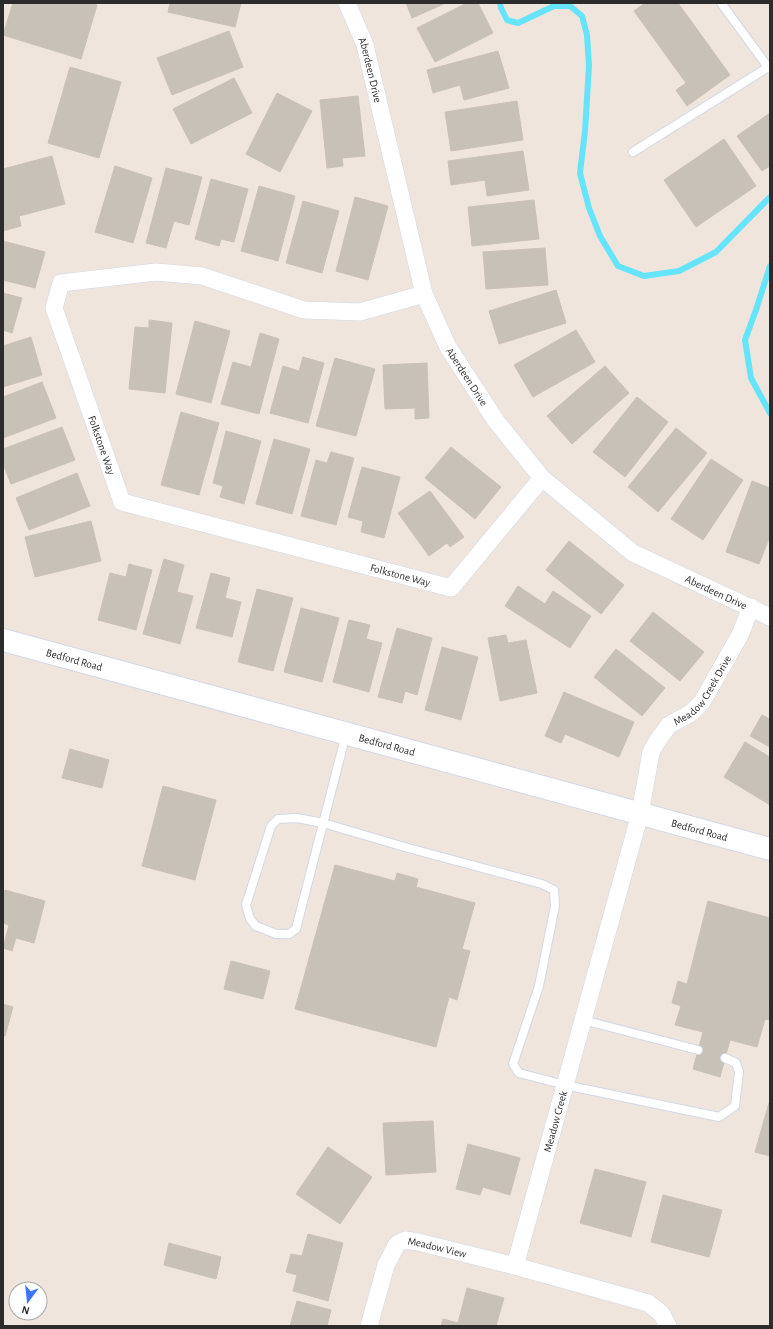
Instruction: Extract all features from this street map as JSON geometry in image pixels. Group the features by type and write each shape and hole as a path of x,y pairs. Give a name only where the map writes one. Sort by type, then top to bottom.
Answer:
{"main road":[{"name":"Bedford Road","path":"3,640 770,849"}],"street":[{"name":"Aberdeen Drive","path":"347,3 365,46 424,294 448,347 496,421 542,478 633,553 770,617"},
{"name":"Folkstone Way","path":"424,294 360,312 304,310 202,276 156,272 61,284 54,308 122,502 451,588 542,478"},
{"name":"Meadow Creek Drive","path":"640,814 651,752 669,725 691,713 702,702 740,635 751,607"},
{"name":"Meadow Creek","path":"515,1266 640,814"},
{"name":"Meadow View","path":"369,1326 386,1265 397,1244 405,1240 515,1266"},
{"path":"515,1266 648,1303 661,1312 668,1326"}],"lane":[{"path":"633,152 769,67 721,3"},
{"path":"346,734 323,823 296,929 289,934 276,934 256,926 250,919 246,905 271,826 278,819 297,818 323,823 408,848 542,884 554,890 555,906 539,986 513,1064 519,1074 719,1117 735,1106 739,1072 736,1063 725,1058"},
{"path":"583,1020 698,1050"}],"building":[{"path":"13,3 92,3 97,5 81,59 3,35"},
{"path":"170,3 241,3 235,27 168,12"},
{"path":"406,3 446,3 412,18"},
{"path":"467,3 478,3 493,33 435,62 417,28"},
{"path":"645,3 678,3 730,75 687,106 676,90 686,83 634,11"},
{"path":"229,31 243,67 172,95 157,58"},
{"path":"498,51 509,88 464,100 460,85 433,93 427,70"},
{"path":"70,67 121,82 99,158 48,143"},
{"path":"234,78 252,113 191,144 173,109"},
{"path":"277,93 312,111 280,172 246,154"},
{"path":"358,96 365,156 342,158 343,166 327,168 320,100"},
{"path":"517,101 523,140 451,151 445,112"},
{"path":"770,113 770,166 762,171 737,136"},
{"path":"724,139 756,186 696,227 664,180"},
{"path":"523,151 529,190 487,196 485,180 451,185 448,161"},
{"path":"52,156 65,204 19,216 21,226 3,231 3,169"},
{"path":"115,166 152,178 133,243 95,232"},
{"path":"166,168 202,177 189,225 174,221 166,248 146,243"},
{"path":"211,179 248,189 234,242 221,239 219,246 195,239"},
{"path":"259,186 295,196 278,261 241,251"},
{"path":"355,197 388,206 368,280 336,271"},
{"path":"534,200 539,239 472,246 468,207"},
{"path":"303,201 339,211 322,273 286,263"},
{"path":"3,241 45,252 35,288 3,280"},
{"path":"545,248 548,285 486,289 483,252"},
{"path":"556,290 566,323 499,344 489,311"},
{"path":"3,293 22,298 12,333 3,330"},
{"path":"149,320 172,323 165,393 129,389 135,327 149,328"},
{"path":"195,321 230,331 211,403 176,394"},
{"path":"576,330 595,362 533,397 514,365"},
{"path":"260,333 279,339 259,414 221,404 233,362 251,367"},
{"path":"31,337 42,375 3,387 3,346"},
{"path":"303,357 324,363 308,423 270,413 283,366 299,371"},
{"path":"335,358 375,369 356,436 316,426"},
{"path":"427,363 429,418 415,419 415,408 385,409 383,365"},
{"path":"605,366 629,393 572,444 547,416"},
{"path":"42,382 56,418 3,438 3,397"},
{"path":"637,397 668,422 625,477 593,452"},
{"path":"181,412 219,423 199,495 161,485"},
{"path":"62,427 75,460 11,484 3,464 3,449"},
{"path":"676,428 707,453 658,512 628,487"},
{"path":"226,431 261,441 244,504 220,497 223,486 213,483"},
{"path":"274,439 310,449 292,514 256,504"},
{"path":"451,447 501,487 475,519 425,478"},
{"path":"331,452 354,458 336,525 301,516 316,460 327,463"},
{"path":"711,459 743,480 703,540 671,519"},
{"path":"362,467 400,477 384,538 361,532 363,521 348,517"},
{"path":"77,473 90,506 29,530 16,498"},
{"path":"752,481 770,488 770,536 759,564 726,552"},
{"path":"430,491 464,537 450,547 447,543 429,556 398,513"},
{"path":"91,521 101,561 35,577 25,537"},
{"path":"569,541 624,585 601,614 546,570"},
{"path":"164,559 184,565 177,592 193,596 180,644 143,634"},
{"path":"129,564 152,570 136,630 98,620 110,573 126,577"},
{"path":"211,573 230,578 225,598 241,602 232,637 196,628"},
{"path":"518,586 545,604 553,591 591,616 570,648 505,606"},
{"path":"257,589 293,598 273,671 238,662"},
{"path":"301,608 339,618 322,682 284,672"},
{"path":"653,612 704,652 680,681 630,641"},
{"path":"349,620 370,625 366,639 382,643 369,692 333,682"},
{"path":"397,628 432,638 417,695 405,691 402,703 378,697"},
{"path":"506,635 508,643 526,640 537,693 500,701 488,638"},
{"path":"442,647 478,657 461,720 425,710"},
{"path":"616,649 665,688 642,716 594,677"},
{"path":"564,692 634,722 619,757 565,734 561,743 545,736"},
{"path":"762,715 770,719 770,747 750,736"},
{"path":"745,742 770,757 770,805 724,777"},
{"path":"70,749 109,760 102,788 62,778"},
{"path":"163,786 216,800 195,880 142,866"},
{"path":"335,865 395,881 397,873 418,879 416,887 475,903 462,949 470,951 457,1000 449,997 436,1047 295,1009"},
{"path":"5,890 45,901 34,943 16,938 12,951 3,948 9,925 3,923 3,897"},
{"path":"708,901 770,918 770,999 768,1007 770,1007 770,1020 765,1019 757,1047 730,1040 720,1077 693,1069 703,1032 675,1025 681,1006 672,1003 678,981 687,984"},
{"path":"231,961 270,971 263,999 224,989"},
{"path":"3,1004 13,1007 5,1036 3,1036"},
{"path":"770,1103 770,1156 755,1152"},
{"path":"433,1121 436,1172 386,1175 383,1123"},
{"path":"468,1144 520,1158 510,1195 483,1187 480,1195 456,1189"},
{"path":"328,1147 372,1177 340,1224 296,1194"},
{"path":"595,1169 646,1182 631,1237 580,1223"},
{"path":"663,1195 722,1210 709,1257 651,1242"},
{"path":"308,1234 343,1243 328,1301 293,1291 297,1275 286,1272 291,1254 302,1256"},
{"path":"169,1243 221,1257 216,1279 164,1265"},
{"path":"467,1288 504,1298 496,1326 441,1326 443,1319 458,1323"},
{"path":"297,1301 331,1310 327,1326 290,1326"}],"waterway":[{"path":"500,3 507,20 518,23 554,6 570,6 582,16 587,35 589,66 585,131 580,173 589,208 600,236 618,266 644,276 679,271 716,252 770,197"},
{"path":"770,266 745,340 751,378 770,413"}]}
